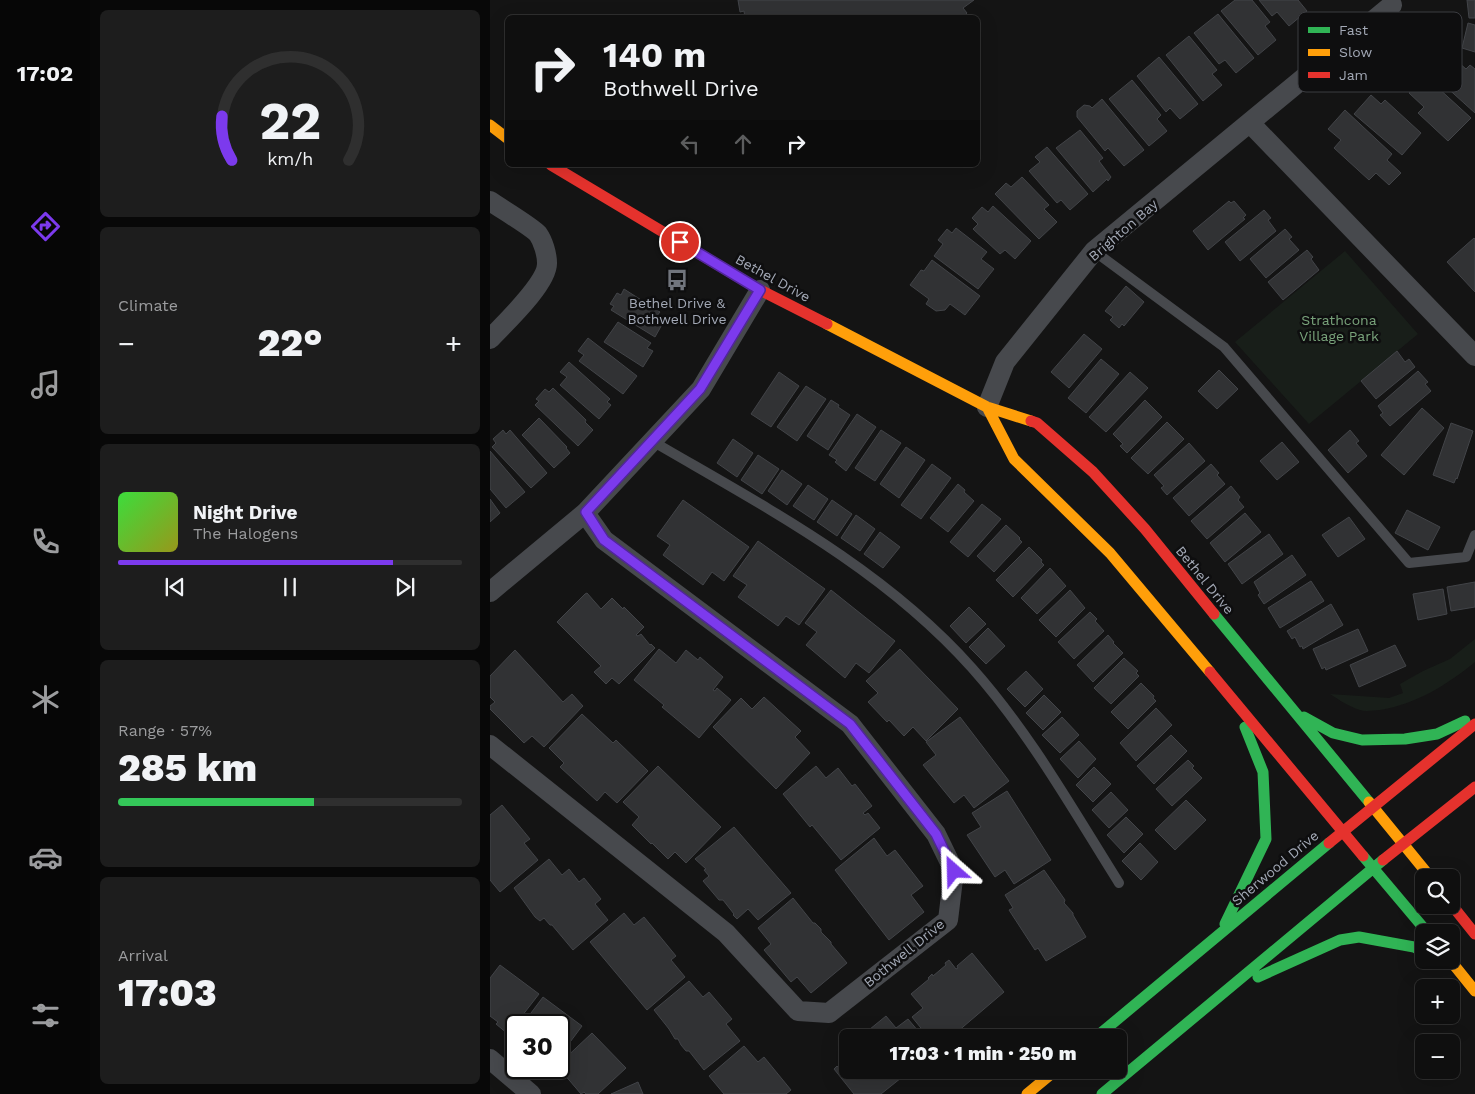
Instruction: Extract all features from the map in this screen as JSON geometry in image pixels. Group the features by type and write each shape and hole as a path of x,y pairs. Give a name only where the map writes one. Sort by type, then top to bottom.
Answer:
{"street":[{"name":"Brighton Bay","path":"1384,12 1392,5"},
{"name":"Brighton Bay","path":"987,407 1005,362 1094,251 1298,83"},
{"path":"1250,123 1475,356"},
{"path":"490,125 505,137"},
{"name":"Bethel Drive","path":"554,167 760,290 987,407 1037,423 1093,472 1145,529 1424,869"},
{"path":"490,201 537,233 548,264 541,280 524,304 490,339"},
{"path":"490,592 586,512 700,389 760,290"},
{"path":"987,407 1014,459 1110,553 1420,924"},
{"name":"Bothwell Drive","path":"490,745 726,933 798,1011 829,1013 948,920 954,871 936,834 850,724 604,540 586,512"},
{"path":"1221,933 1266,839 1263,772 1234,700"},
{"path":"1292,710 1333,733 1362,740 1406,739 1437,734 1475,716"},
{"name":"Sherwood Drive","path":"1106,1029 1342,831 1475,724"},
{"path":"1102,1094 1475,786"},
{"path":"1459,914 1475,934"},
{"path":"1228,991 1340,940 1359,937 1415,948"},
{"path":"1457,969 1475,991"},
{"path":"490,1059 531,1094"},
{"path":"1027,1094 1045,1079"}],"lane":[{"path":"1094,251 1224,347 1409,563 1466,557 1475,535"},
{"path":"652,441 808,533 863,570 921,616 971,667 1011,715 1059,786 1119,883"}],"green space":[{"name":"Strathcona Village Park","path":"1345,251 1418,334 1309,424 1235,342"},
{"path":"1475,639 1475,662 1442,686 1406,703 1380,710 1363,711 1348,705 1330,694 1389,698 1403,693 1400,684 1450,659"}],"building":[{"path":"738,0 974,0 963,8 967,13 965,15 745,15 744,11 740,12"},
{"path":"1235,0 1252,0 1270,22 1265,26 1276,40 1258,55 1221,11"},
{"path":"1259,0 1298,0 1307,11 1298,12 1298,18 1289,26 1277,12 1272,16"},
{"path":"1467,0 1475,0 1475,18 1469,18"},
{"path":"1218,14 1254,58 1236,73 1225,60 1219,64 1194,33"},
{"path":"1468,23 1475,25 1475,52 1462,48"},
{"path":"1189,36 1217,70 1212,74 1222,85 1203,101 1166,55"},
{"path":"1159,57 1198,104 1180,119 1170,108 1166,112 1137,76"},
{"path":"1470,65 1475,69 1475,113 1452,92 1462,92 1462,66 1466,69"},
{"path":"1132,80 1161,115 1157,119 1167,131 1149,146 1109,99"},
{"path":"1443,92 1471,118 1448,141 1418,113 1424,107 1409,93"},
{"path":"1371,95 1381,104 1385,100 1421,133 1402,155 1354,114"},
{"path":"1102,99 1144,150 1124,166 1108,148 1105,151 1077,117 1077,111 1084,105 1092,108"},
{"path":"1345,110 1392,154 1387,160 1401,173 1389,185 1376,173 1369,180 1334,148 1341,140 1328,129"},
{"path":"1080,130 1103,158 1099,161 1111,177 1093,192 1056,148"},
{"path":"1047,147 1088,194 1070,210 1061,200 1057,203 1029,171 1040,162 1035,157"},
{"path":"1022,177 1049,205 1044,209 1057,222 1039,239 995,194 1006,183 1011,187"},
{"path":"1229,201 1231,203 1234,201 1246,215 1243,218 1245,219 1208,250 1193,231"},
{"path":"993,206 1031,241 1015,259 1005,250 1000,254 973,229 978,224 972,218 982,207 988,212"},
{"path":"1264,210 1271,218 1268,220 1276,231 1240,261 1225,242"},
{"path":"956,228 987,252 981,259 994,269 978,289 934,256 943,244 938,240 947,229 952,233"},
{"path":"1285,229 1292,237 1289,239 1299,250 1266,278 1250,259"},
{"path":"1475,239 1475,292 1447,262"},
{"path":"1307,250 1313,257 1311,259 1319,270 1283,300 1268,282"},
{"path":"932,260 980,296 965,315 950,304 945,310 936,311 926,304 929,299 910,285 921,270 924,271"},
{"path":"1126,286 1144,302 1124,326 1122,324 1119,328 1110,320 1113,317 1105,311"},
{"path":"624,289 660,312 656,317 664,321 655,337 611,310 614,306 610,304 617,293 621,295"},
{"path":"618,322 651,343 647,348 653,351 643,367 604,342"},
{"path":"1084,334 1102,349 1069,388 1051,372"},
{"path":"588,338 637,376 623,394 579,361 584,355 578,351"},
{"path":"1397,351 1405,362 1409,359 1415,367 1376,399 1361,381"},
{"path":"1101,359 1119,374 1086,413 1068,398"},
{"path":"569,362 610,399 607,402 611,405 599,419 560,385 567,377 560,372"},
{"path":"1219,370 1238,389 1217,409 1198,391"},
{"path":"1418,371 1428,382 1425,384 1431,391 1390,426 1380,415 1383,413 1378,406"},
{"path":"779,372 799,386 771,427 751,414"},
{"path":"1130,372 1148,388 1106,432 1089,417"},
{"path":"806,386 826,399 797,441 777,427"},
{"path":"553,388 586,420 585,422 593,430 578,446 535,405 539,401 536,399 545,389 549,392"},
{"path":"831,400 850,415 828,450 807,436"},
{"path":"1145,400 1162,417 1127,453 1120,446 1123,444 1113,434"},
{"path":"1422,408 1444,428 1404,475 1381,455"},
{"path":"857,414 876,427 846,471 835,462 837,460 829,455"},
{"path":"539,418 567,447 570,453 554,468 522,435"},
{"path":"1167,422 1184,439 1148,474 1131,458"},
{"path":"1451,423 1473,431 1454,483 1433,475"},
{"path":"503,430 506,434 510,430 547,473 531,488 492,447 496,443 493,439"},
{"path":"881,430 901,443 875,481 855,468"},
{"path":"1350,430 1359,441 1356,443 1367,456 1348,473 1328,450"},
{"path":"733,439 753,453 737,477 717,463"},
{"path":"1282,442 1299,462 1277,480 1260,461"},
{"path":"1189,443 1205,461 1167,495 1161,488 1164,486 1154,475"},
{"path":"906,447 925,460 899,498 880,484"},
{"path":"490,451 525,492 506,508 490,489"},
{"path":"758,455 779,469 762,494 741,480"},
{"path":"932,464 951,478 921,519 901,505"},
{"path":"1211,464 1225,484 1189,516 1173,498"},
{"path":"782,470 802,484 787,505 768,491"},
{"path":"958,484 974,501 948,532 930,518"},
{"path":"808,485 828,499 814,520 793,506"},
{"path":"1231,486 1240,497 1238,500 1244,507 1207,539 1191,521"},
{"path":"490,499 500,513 490,522"},
{"path":"683,500 749,547 724,581 712,572 703,585 663,555 670,545 657,536"},
{"path":"832,500 852,514 837,536 817,522"},
{"path":"982,504 1001,519 968,557 950,542"},
{"path":"1407,510 1440,527 1428,550 1395,533"},
{"path":"1245,513 1261,532 1225,562 1210,543"},
{"path":"856,515 875,529 860,551 841,538"},
{"path":"1349,517 1365,539 1338,557 1322,535"},
{"path":"1006,525 1022,542 994,572 977,556"},
{"path":"880,532 900,547 883,568 864,554"},
{"path":"1269,534 1283,554 1242,584 1228,564"},
{"path":"758,541 825,589 799,625 786,616 778,626 738,597 747,585 733,576"},
{"path":"1029,547 1042,560 1041,562 1044,565 1013,597 996,580"},
{"path":"1292,555 1306,575 1264,604 1258,595 1260,593 1254,582"},
{"path":"1050,568 1066,586 1037,614 1021,598"},
{"path":"1311,581 1324,601 1280,628 1268,608"},
{"path":"1475,582 1475,607 1451,611 1447,587"},
{"path":"1443,589 1447,614 1418,620 1413,594"},
{"path":"831,590 895,641 869,673 856,663 845,678 806,645 817,632 805,623"},
{"path":"1070,590 1085,608 1056,637 1039,620"},
{"path":"587,593 601,609 612,598 623,609 624,607 644,627 636,635 641,634 655,648 619,684 612,678 606,684 594,672 601,666 557,622"},
{"path":"1331,604 1343,625 1303,649 1302,646 1300,647 1295,637 1292,639 1287,631"},
{"path":"969,607 986,624 966,643 950,626"},
{"path":"1090,612 1104,631 1074,659 1058,642"},
{"path":"988,628 1005,646 986,664 969,647"},
{"path":"1358,629 1368,651 1326,670 1325,667 1322,669 1313,649"},
{"path":"1108,635 1123,653 1093,682 1077,665"},
{"path":"1395,645 1406,666 1359,687 1350,665"},
{"path":"659,649 676,663 686,650 698,660 700,657 723,677 713,690 715,691 717,688 731,700 699,738 662,707 664,705 634,680"},
{"path":"900,649 958,709 926,741 913,727 904,736 868,702 878,693 866,681"},
{"path":"515,650 563,702 572,694 583,706 544,747 532,736 524,743 490,709 490,706 495,702 490,697 490,676"},
{"path":"1124,658 1138,671 1136,673 1139,676 1111,704 1094,688"},
{"path":"1026,671 1043,689 1025,707 1007,689"},
{"path":"1141,683 1154,696 1153,698 1156,701 1128,729 1111,712"},
{"path":"1044,695 1061,712 1043,730 1026,713"},
{"path":"764,697 801,731 795,737 810,753 776,789 713,727 741,698 752,709"},
{"path":"1156,708 1172,725 1136,761 1120,743"},
{"path":"582,714 613,743 616,740 648,771 617,803 605,792 597,801 560,767 564,763 549,748"},
{"path":"960,717 1009,781 974,808 964,795 954,803 923,765 936,755 926,742"},
{"path":"1062,717 1079,735 1060,753 1042,735"},
{"path":"1171,735 1187,751 1154,784 1137,766"},
{"path":"1079,741 1096,759 1078,778 1060,759"},
{"path":"1188,760 1194,766 1192,768 1202,778 1172,806 1156,789"},
{"path":"658,766 721,827 686,863 675,852 668,859 651,844 632,825 639,817 623,802"},
{"path":"816,766 826,778 838,768 852,786 855,784 872,806 863,813 865,815 868,813 880,828 841,860 812,825 810,827 783,794"},
{"path":"1094,767 1111,784 1093,802 1076,785"},
{"path":"1007,791 1051,860 1014,884 1005,870 995,877 967,835 981,827 972,813"},
{"path":"1111,792 1128,810 1109,828 1092,810"},
{"path":"1186,800 1206,820 1175,850 1155,830"},
{"path":"502,805 530,839 524,843 538,860 500,892 490,880 490,815"},
{"path":"1126,817 1143,834 1124,853 1107,835"},
{"path":"734,827 791,893 758,920 748,909 737,919 723,900 719,900 703,881 709,876 704,870 706,869 695,859"},
{"path":"874,838 887,856 895,850 923,886 911,895 924,912 889,940 835,870"},
{"path":"1140,843 1158,862 1141,880 1122,861"},
{"path":"549,859 562,875 569,869 579,882 584,878 601,899 595,904 608,920 573,950 544,918 540,921 535,917 514,888"},
{"path":"1044,870 1065,900 1064,903 1073,913 1086,937 1046,961 1038,948 1035,950 1009,910 1013,908 1005,895"},
{"path":"793,898 813,923 821,929 821,932 847,963 811,993 797,977 791,982 764,950 771,944 758,928"},
{"path":"624,913 634,925 644,917 676,956 671,960 685,977 647,1010 590,942"},
{"path":"972,953 1004,992 961,1029 922,1029 912,1017 923,1008 911,994 929,979 932,974 933,976 946,965 945,963 949,960 956,969 958,968 957,966"},
{"path":"500,965 539,994 524,1014 505,1014 505,1032 496,1024 498,1022 490,1016 490,978"},
{"path":"689,981 703,997 709,992 732,1019 726,1024 740,1041 704,1070 689,1051 686,1051 678,1039 675,1039 654,1010"},
{"path":"543,997 566,1014 530,1014"},
{"path":"886,1016 896,1028 908,1019 916,1029 870,1029"},
{"path":"570,1017 582,1026 570,1042"},
{"path":"592,1033 626,1068 598,1094 586,1094 584,1092 581,1094 568,1079 570,1079 570,1054"},
{"path":"744,1046 758,1062 764,1057 791,1090 786,1094 724,1094 709,1076"},
{"path":"837,1066 839,1068 839,1075 834,1069"},
{"path":"842,1079 900,1079 881,1094 854,1094"},
{"path":"638,1082 643,1094 611,1094"}],"traffic: fast":[{"path":"1214,614 1369,802"},
{"path":"1304,717 1333,733 1362,740 1405,739 1437,734 1465,721"},
{"path":"1225,924 1266,839 1263,772 1245,727"},
{"path":"1106,1029 1329,843"},
{"path":"1363,856 1420,924"},
{"path":"1102,1094 1383,860"},
{"path":"1258,977 1340,940 1359,937 1415,948"}],"traffic: slow":[{"path":"490,125 505,137"},
{"path":"827,324 987,407 1031,421"},
{"path":"987,407 1014,459 1110,553 1210,672"},
{"path":"1369,802 1424,869"},
{"path":"1457,969 1475,991"},
{"path":"1027,1094 1045,1079"}],"traffic: jam":[{"path":"554,167 760,290 827,324"},
{"path":"1031,421 1037,423 1093,472 1145,529 1214,614"},
{"path":"1210,672 1363,856"},
{"path":"1329,843 1475,724"},
{"path":"1383,860 1475,787"},
{"path":"1459,914 1475,934"}],"place":[{"name":"Bethel Drive & Bothwell Drive","path":"677,280"}],"route":[{"path":"680,242 760,290 700,389 586,512 604,540 850,724 936,834 954,871"}]}
